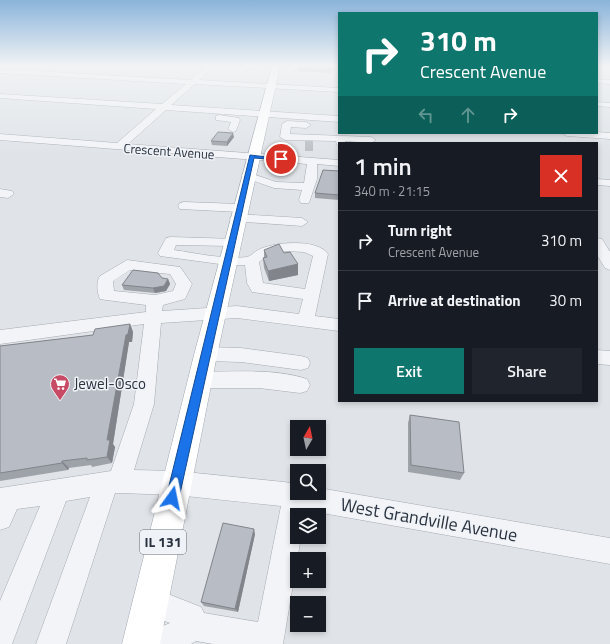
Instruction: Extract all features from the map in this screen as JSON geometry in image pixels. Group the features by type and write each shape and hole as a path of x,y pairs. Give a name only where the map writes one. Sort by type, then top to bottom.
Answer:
{"main road":[{"name":"IL 131","path":"141,644 214,313 268,96"}],"street":[{"path":"1,96 263,114 308,121"},
{"path":"118,147 178,96"},
{"path":"598,104 610,105"},
{"path":"224,112 219,119 236,120 233,129"},
{"path":"338,119 287,124 285,137 303,148 338,144"},
{"path":"303,148 308,121"},
{"path":"581,134 610,136"},
{"name":"Crescent Avenue","path":"0,137 252,156 303,148 311,164 338,165"},
{"path":"352,142 371,139"},
{"path":"305,200 311,179 311,164"},
{"path":"247,175 308,188"},
{"path":"598,182 610,183"},
{"path":"280,198 282,183"},
{"path":"239,207 282,183"},
{"path":"184,206 239,207 302,222"},
{"path":"231,242 172,241 165,254 227,261 252,261 263,253 284,247 306,248 321,254 306,320"},
{"path":"602,249 610,265"},
{"path":"252,261 255,283 258,288 312,295"},
{"path":"51,644 144,404 155,309"},
{"path":"0,337 155,309 214,313 237,312 338,325"},
{"path":"202,367 241,356 301,363"},
{"path":"598,357 610,358"},
{"path":"202,367 259,380 300,385"},
{"name":"West Grandville Avenue","path":"3,506 58,491 113,482 176,483 290,495"},
{"path":"0,636 58,491"},
{"path":"157,644 193,626 270,639 294,500"},
{"name":"West Grandville Avenue","path":"318,500 610,552"},
{"path":"150,601 191,617 193,626"}],"building":[{"path":"218,132 233,133 227,142 211,141"},
{"path":"323,170 338,171 338,195 315,193"},
{"path":"279,244 284,253 290,252 298,264 268,271 263,258 267,257 264,250"},
{"path":"133,270 158,273 162,278 168,279 164,286 153,288 122,285"},
{"name":"Jewel-Osco","path":"130,324 128,334 126,335 107,440 110,440 107,457 87,460 87,458 62,461 62,463 0,473 0,346 93,335 95,329"},
{"path":"410,415 459,422 464,473 411,465"},
{"path":"223,523 254,529 235,609 201,602"}],"tunnel":[{"path":"305,146 313,146"}],"place":[{"name":"Jewel-Osco","path":"60,401"}],"route":[{"path":"172,498 217,300 252,156 281,159"}]}
